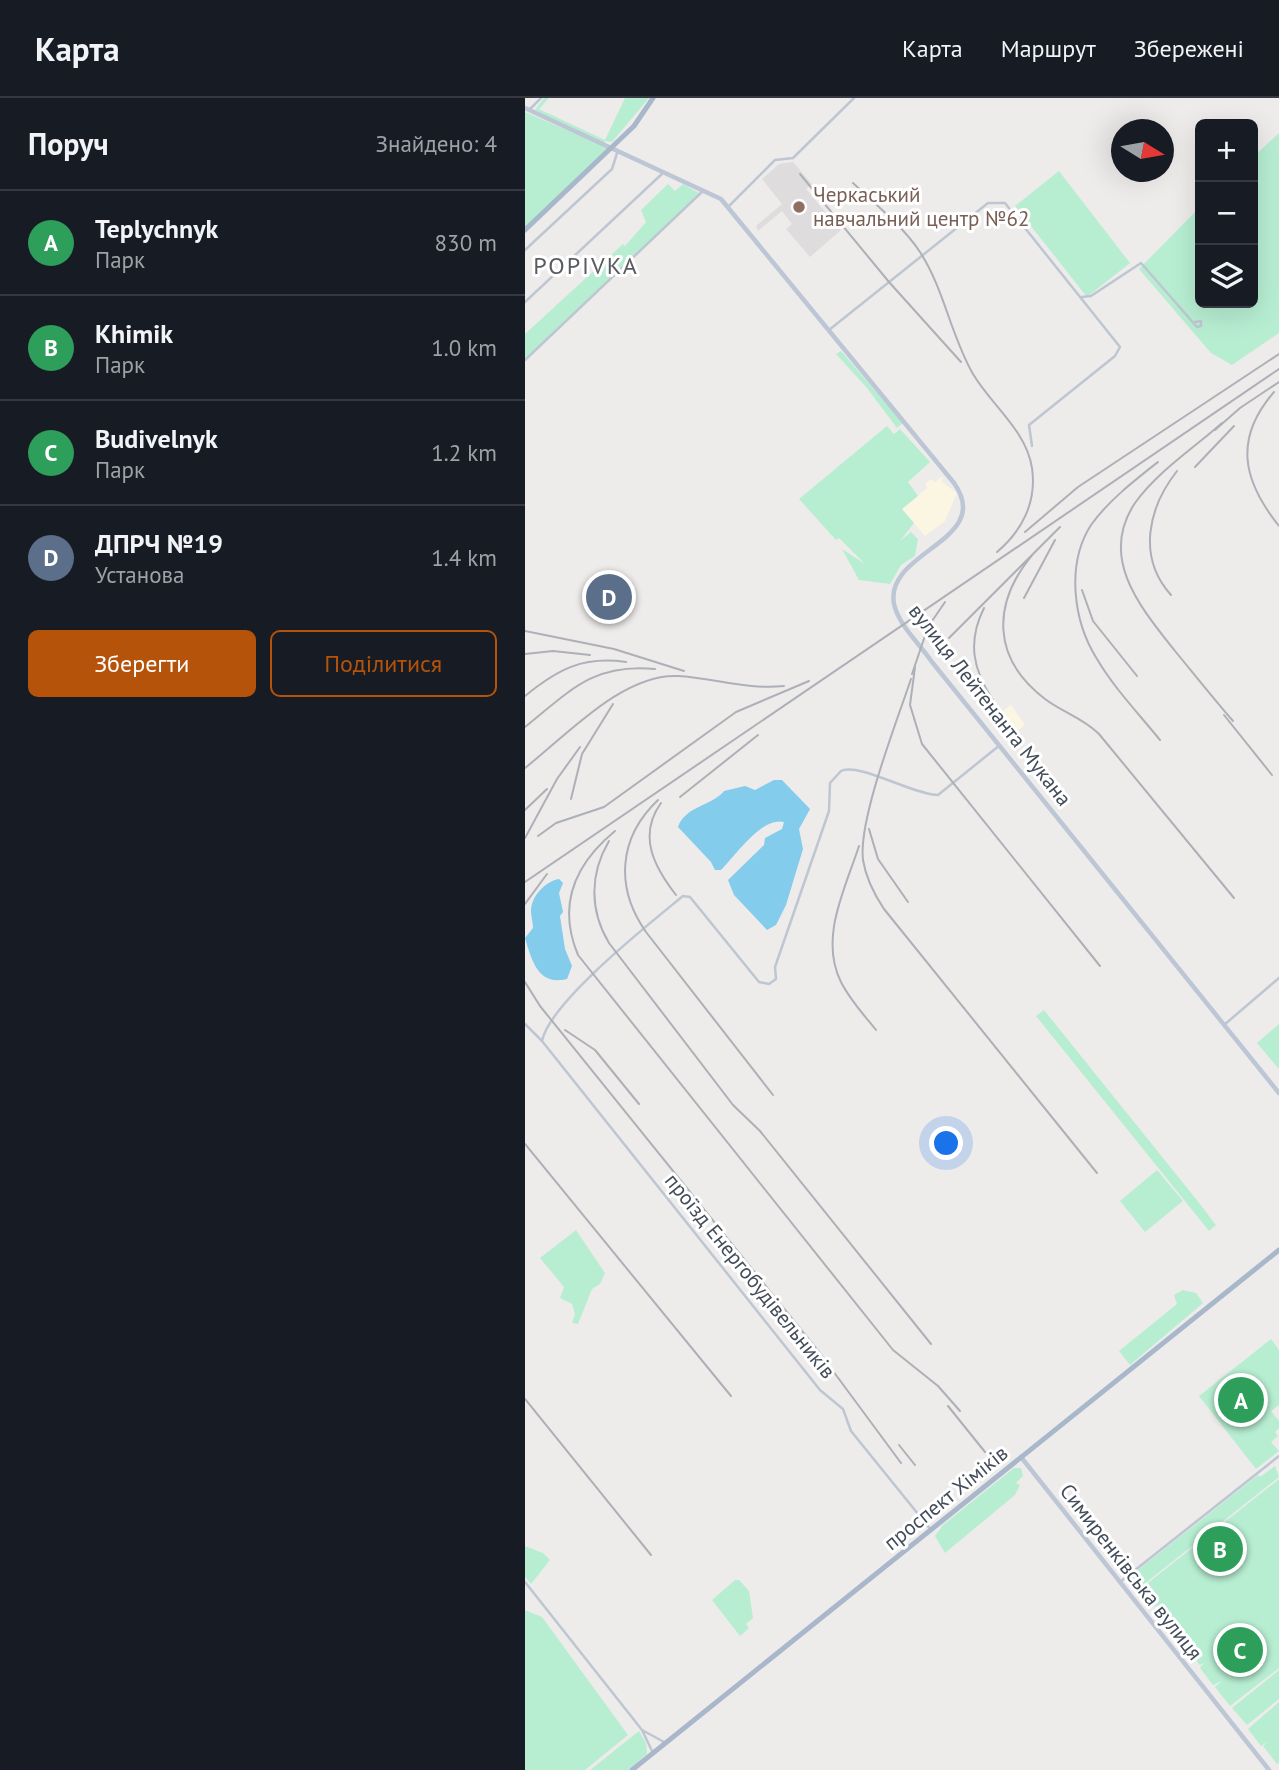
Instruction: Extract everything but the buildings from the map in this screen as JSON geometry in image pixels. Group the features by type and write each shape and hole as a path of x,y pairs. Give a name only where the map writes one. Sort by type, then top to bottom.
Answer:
{"main road":[{"path":"525,230 615,149 653,98"},
{"name":"вулиця Лейтенанта Мукана","path":"527,109 704,190 729,206 961,494 962,512 959,523 899,578 894,589 894,603 908,630 1279,1093"},
{"name":"проспект Хіміків","path":"632,1770 1279,1250"},
{"name":"Симиренківська вулиця","path":"1021,1457 1269,1770"}],"street":[{"path":"527,109 541,98"},
{"path":"729,206 775,160 793,158 854,98"},
{"path":"525,250 612,169 615,149"},
{"path":"525,302 664,172"},
{"path":"525,360 704,190"},
{"path":"829,330 988,203 996,201 1013,209 1120,343 1119,353 1030,425 1028,430 1032,446"},
{"path":"1082,297 1091,296 1141,262 1195,322"},
{"path":"542,1041 546,1027 571,993 683,896 689,897 759,982 769,985 776,979 775,967 829,811 830,783 841,771 855,770 924,794 939,796 1000,745"},
{"path":"1224,1025 1279,978"},
{"name":"проїзд Енергобудівельників","path":"525,1024 542,1041 820,1390 843,1409 851,1431 931,1530"},
{"path":"1119,1584 1279,1456"},
{"path":"525,1582 642,1730 653,1754"},
{"path":"642,1730 667,1742"}],"shaded area":[{"name":"Черкаський навчальний центр №62","path":"793,162 812,184 806,189 841,230 810,257 786,229 792,224 782,211 758,231 756,226 782,204 762,179 779,164"},
{"path":"943,476 942,482 957,493 945,521 925,536 902,509 927,488 925,484 931,479 935,482"},
{"path":"1011,705 1025,725 1010,737 995,717"}],"green space":[{"path":"544,98 549,98 539,109 605,140 625,98 649,98 612,142 605,141 604,145 612,148 525,230 525,112 597,143 535,110"},
{"path":"1279,133 1279,333 1232,365 1211,353 1139,269 1195,212 1195,308 1258,308 1258,152"},
{"path":"1059,171 1130,263 1087,297 1015,206"},
{"path":"668,184 675,191 683,184 701,194 525,360 525,334 623,244 625,246 646,222 641,210"},
{"path":"841,351 903,423 897,428 867,388 836,354"},
{"path":"887,426 894,434 900,429 930,462 908,482 918,496 902,509 914,523 900,541 911,532 918,539 915,556 901,565 890,584 859,580 842,549 865,564 839,538 836,540 799,499"},
{"path":"1044,1010 1216,1225 1209,1231 1036,1016"},
{"path":"1279,1024 1279,1069 1257,1043"},
{"path":"1157,1170 1183,1201 1145,1232 1120,1201"},
{"path":"576,1230 605,1273 600,1284 592,1289 578,1324 572,1323 575,1314 572,1304 560,1298 564,1287 540,1258"},
{"path":"1183,1290 1196,1293 1203,1303 1130,1365 1119,1351 1177,1304 1174,1295"},
{"path":"1271,1339 1279,1350 1279,1405 1271,1411 1279,1421 1279,1428 1275,1432 1278,1436 1271,1442 1279,1451 1256,1469 1199,1396"},
{"path":"1275,1466 1279,1477 1138,1589 1129,1578 1134,1573 1258,1475 1260,1477"},
{"path":"1014,1468 1021,1468 1023,1476 1016,1483 1020,1485 1015,1495 945,1553 935,1536 943,1525"},
{"path":"1279,1479 1279,1668 1230,1706 1215,1687 1222,1681 1213,1685 1200,1668 1204,1663 1200,1665 1185,1648 1190,1644 1184,1647 1170,1629 1174,1624 1169,1628 1155,1610 1158,1605 1153,1607 1139,1590"},
{"path":"525,1546 543,1553 550,1560 531,1584 525,1577"},
{"path":"735,1580 739,1580 749,1591 753,1618 746,1624 749,1628 740,1636 712,1600"},
{"path":"525,1610 542,1617 628,1735 585,1770 525,1770"},
{"path":"1279,1670 1279,1699 1247,1725 1232,1708"},
{"path":"1279,1702 1277,1764 1263,1746 1268,1741 1261,1746 1248,1729"},
{"path":"639,1731 646,1743 647,1754 628,1770 590,1770"}],"water":[{"path":"774,780 782,780 810,809 799,829 803,849 786,905 776,925 767,930 734,895 728,880 764,845 765,838 782,829 784,822 767,825 758,831 721,870 715,870 711,862 678,827 681,820 692,810 713,800 724,791 745,786 755,790"},
{"path":"559,879 563,883 559,893 563,912 560,916 565,949 572,966 567,979 557,980 549,979 538,970 525,938 533,928 531,911 536,895 549,883"}],"railway":[{"path":"800,174 889,282 961,362"},
{"path":"853,183 897,224 920,252 935,281 973,374 1016,430 1029,454 1033,481 1030,504 1014,535 997,552"},
{"path":"1025,532 1078,487 1279,354"},
{"path":"525,882 1279,369"},
{"path":"1215,430 1240,408 1279,382"},
{"path":"1274,392 1252,426 1248,460 1257,493 1279,526"},
{"path":"1222,423 1144,492 1125,523 1121,543 1122,563 1138,600 1162,635 1233,721"},
{"path":"1195,467 1234,426"},
{"path":"1158,462 1114,499 1091,525 1078,557 1076,592 1082,628 1097,659 1119,691 1160,740"},
{"path":"1171,595 1160,580 1154,565 1150,533 1159,501 1177,471"},
{"path":"949,638 1060,527"},
{"path":"1024,598 1055,540"},
{"path":"1033,554 1010,592 1005,611 1003,630 1015,666 1027,683 1045,699 1099,734 1234,898"},
{"path":"1082,590 1093,621 1137,676"},
{"path":"912,674 928,627 945,602"},
{"path":"984,608 975,632 975,656 981,678 993,700"},
{"path":"525,631 614,649 684,671"},
{"path":"525,654 553,651 590,655"},
{"path":"525,696 549,678 572,667 597,661 626,662"},
{"path":"915,667 910,705 922,744 1100,966"},
{"path":"525,727 570,691 598,675 633,668 655,669"},
{"path":"525,768 616,695 657,678 678,676 744,685 784,686"},
{"path":"911,679 866,821 863,860 868,880 884,909 1097,1173"},
{"path":"538,836 556,823 604,807 736,712 809,681"},
{"path":"571,799 582,754 613,704"},
{"path":"1224,715 1272,775"},
{"path":"680,797 758,735"},
{"path":"525,838 557,779 580,747"},
{"path":"525,810 547,789"},
{"path":"658,800 635,830 628,847 625,864 629,898 646,932 773,1095"},
{"path":"661,803 650,828 650,839 661,874 676,895"},
{"path":"869,829 878,859 908,902"},
{"path":"615,831 589,857 574,887 569,919 578,955 893,1350 938,1386 960,1411"},
{"path":"609,841 598,866 594,892 598,918 609,943 733,1105 760,1131 931,1344"},
{"path":"859,846 841,896 833,931 833,948 841,982 876,1030"},
{"path":"525,904 547,874"},
{"path":"525,982 540,1006 819,1352 901,1463"},
{"path":"565,1030 595,1050 639,1104"},
{"path":"525,1144 731,1396"},
{"path":"525,1399 651,1555"},
{"path":"948,1406 985,1452"},
{"path":"899,1445 915,1465"}],"place":[{"name":"Черкаський навчальний центр №62","path":"799,207"},
{"name":"ДПРЧ №19","path":"609,597"},
{"name":"Teplychnyk","path":"1241,1400"},
{"name":"Khimik","path":"1220,1549"},
{"name":"Budivelnyk","path":"1240,1650"}],"district":[{"name":"POPIVKA","path":"586,266"}]}
